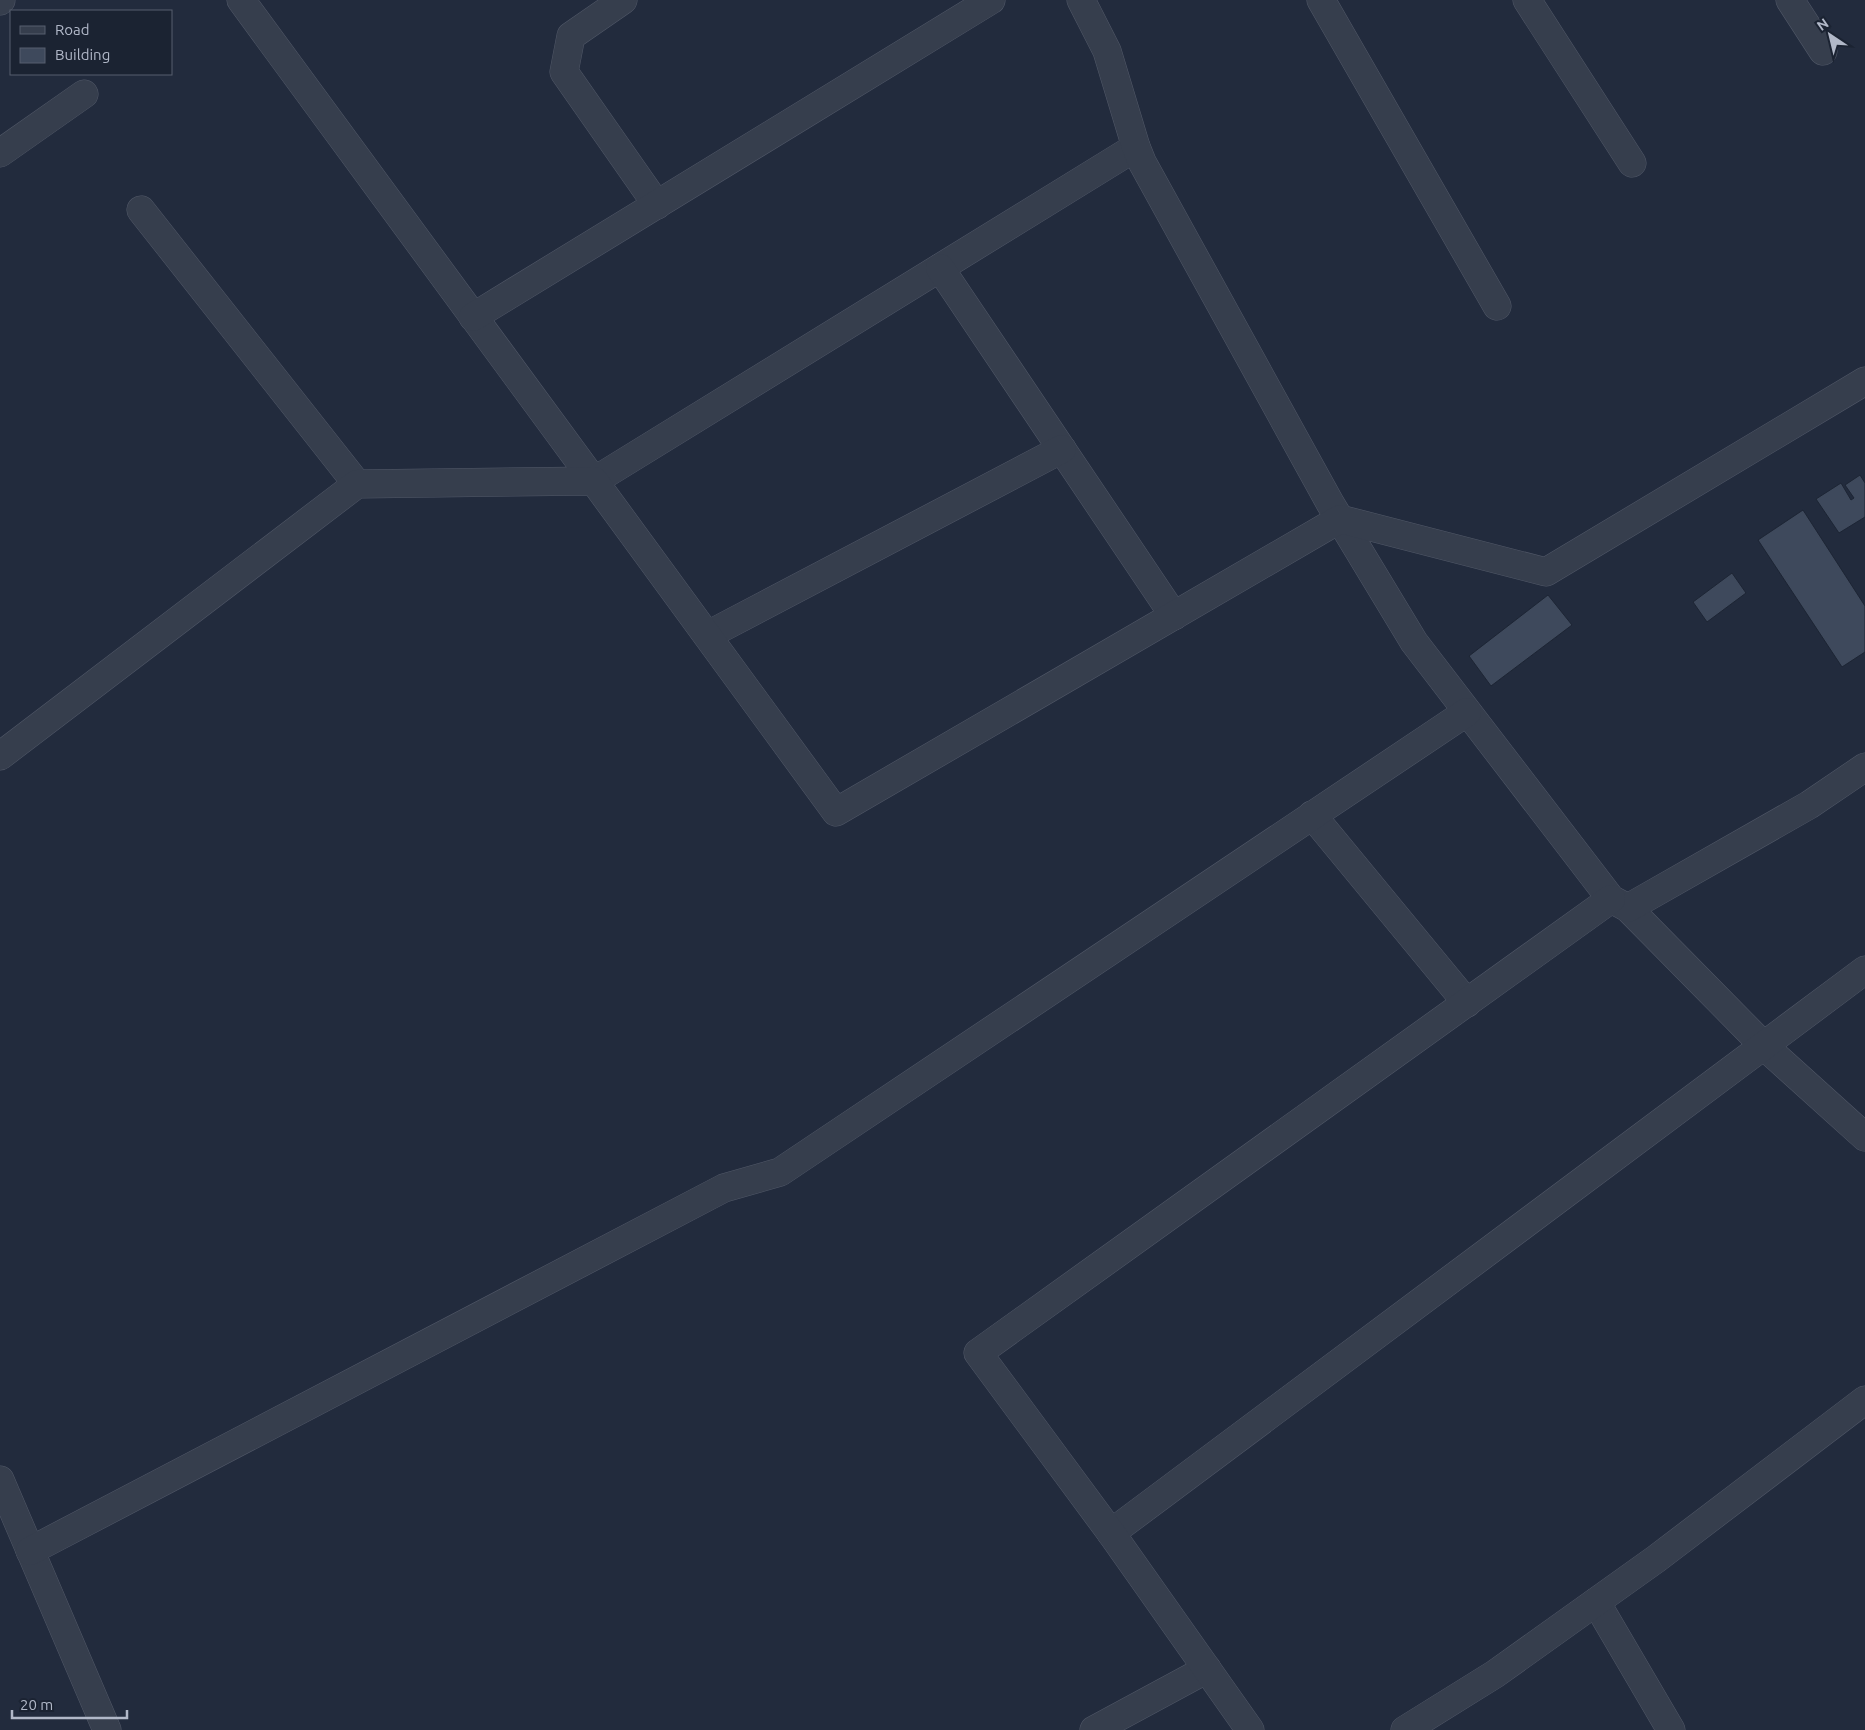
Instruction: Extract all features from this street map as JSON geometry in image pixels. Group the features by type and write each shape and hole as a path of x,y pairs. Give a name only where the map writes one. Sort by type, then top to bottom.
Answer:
{"street":[{"path":"241,0 836,812 1340,519 1546,572 1865,381"},
{"path":"623,0 570,36 564,72 657,205"},
{"path":"473,317 991,0"},
{"path":"1081,0 1107,51 1136,147 1147,171 1340,519 1414,642 1619,904 1764,1046 1865,1137"},
{"path":"1321,0 1497,306"},
{"path":"1527,0 1632,163"},
{"path":"1790,0 1823,51"},
{"path":"0,153 84,94"},
{"path":"0,756 357,484 594,481 1136,147"},
{"path":"141,210 357,484"},
{"path":"940,268 1174,616"},
{"path":"708,636 1062,449"},
{"path":"30,1551 724,1188 780,1172 1467,712"},
{"path":"1250,1730 1111,1533 978,1353 1467,1003 1619,904 1809,805 1865,767"},
{"path":"1312,815 1467,1003"},
{"path":"1111,1533 1865,970"},
{"path":"1405,1730 1495,1674 1656,1559 1865,1400"},
{"path":"0,1480 107,1730"},
{"path":"1596,1602 1670,1730"},
{"path":"1094,1730 1207,1669"}],"building":[{"path":"1860,475 1865,483 1865,517 1839,533 1816,499 1841,483 1851,500 1854,498 1845,485"},
{"path":"1803,510 1865,606 1865,652 1842,667 1758,540"},
{"path":"1732,573 1746,593 1707,622 1693,602"},
{"path":"1548,595 1572,625 1491,686 1469,656"}]}
